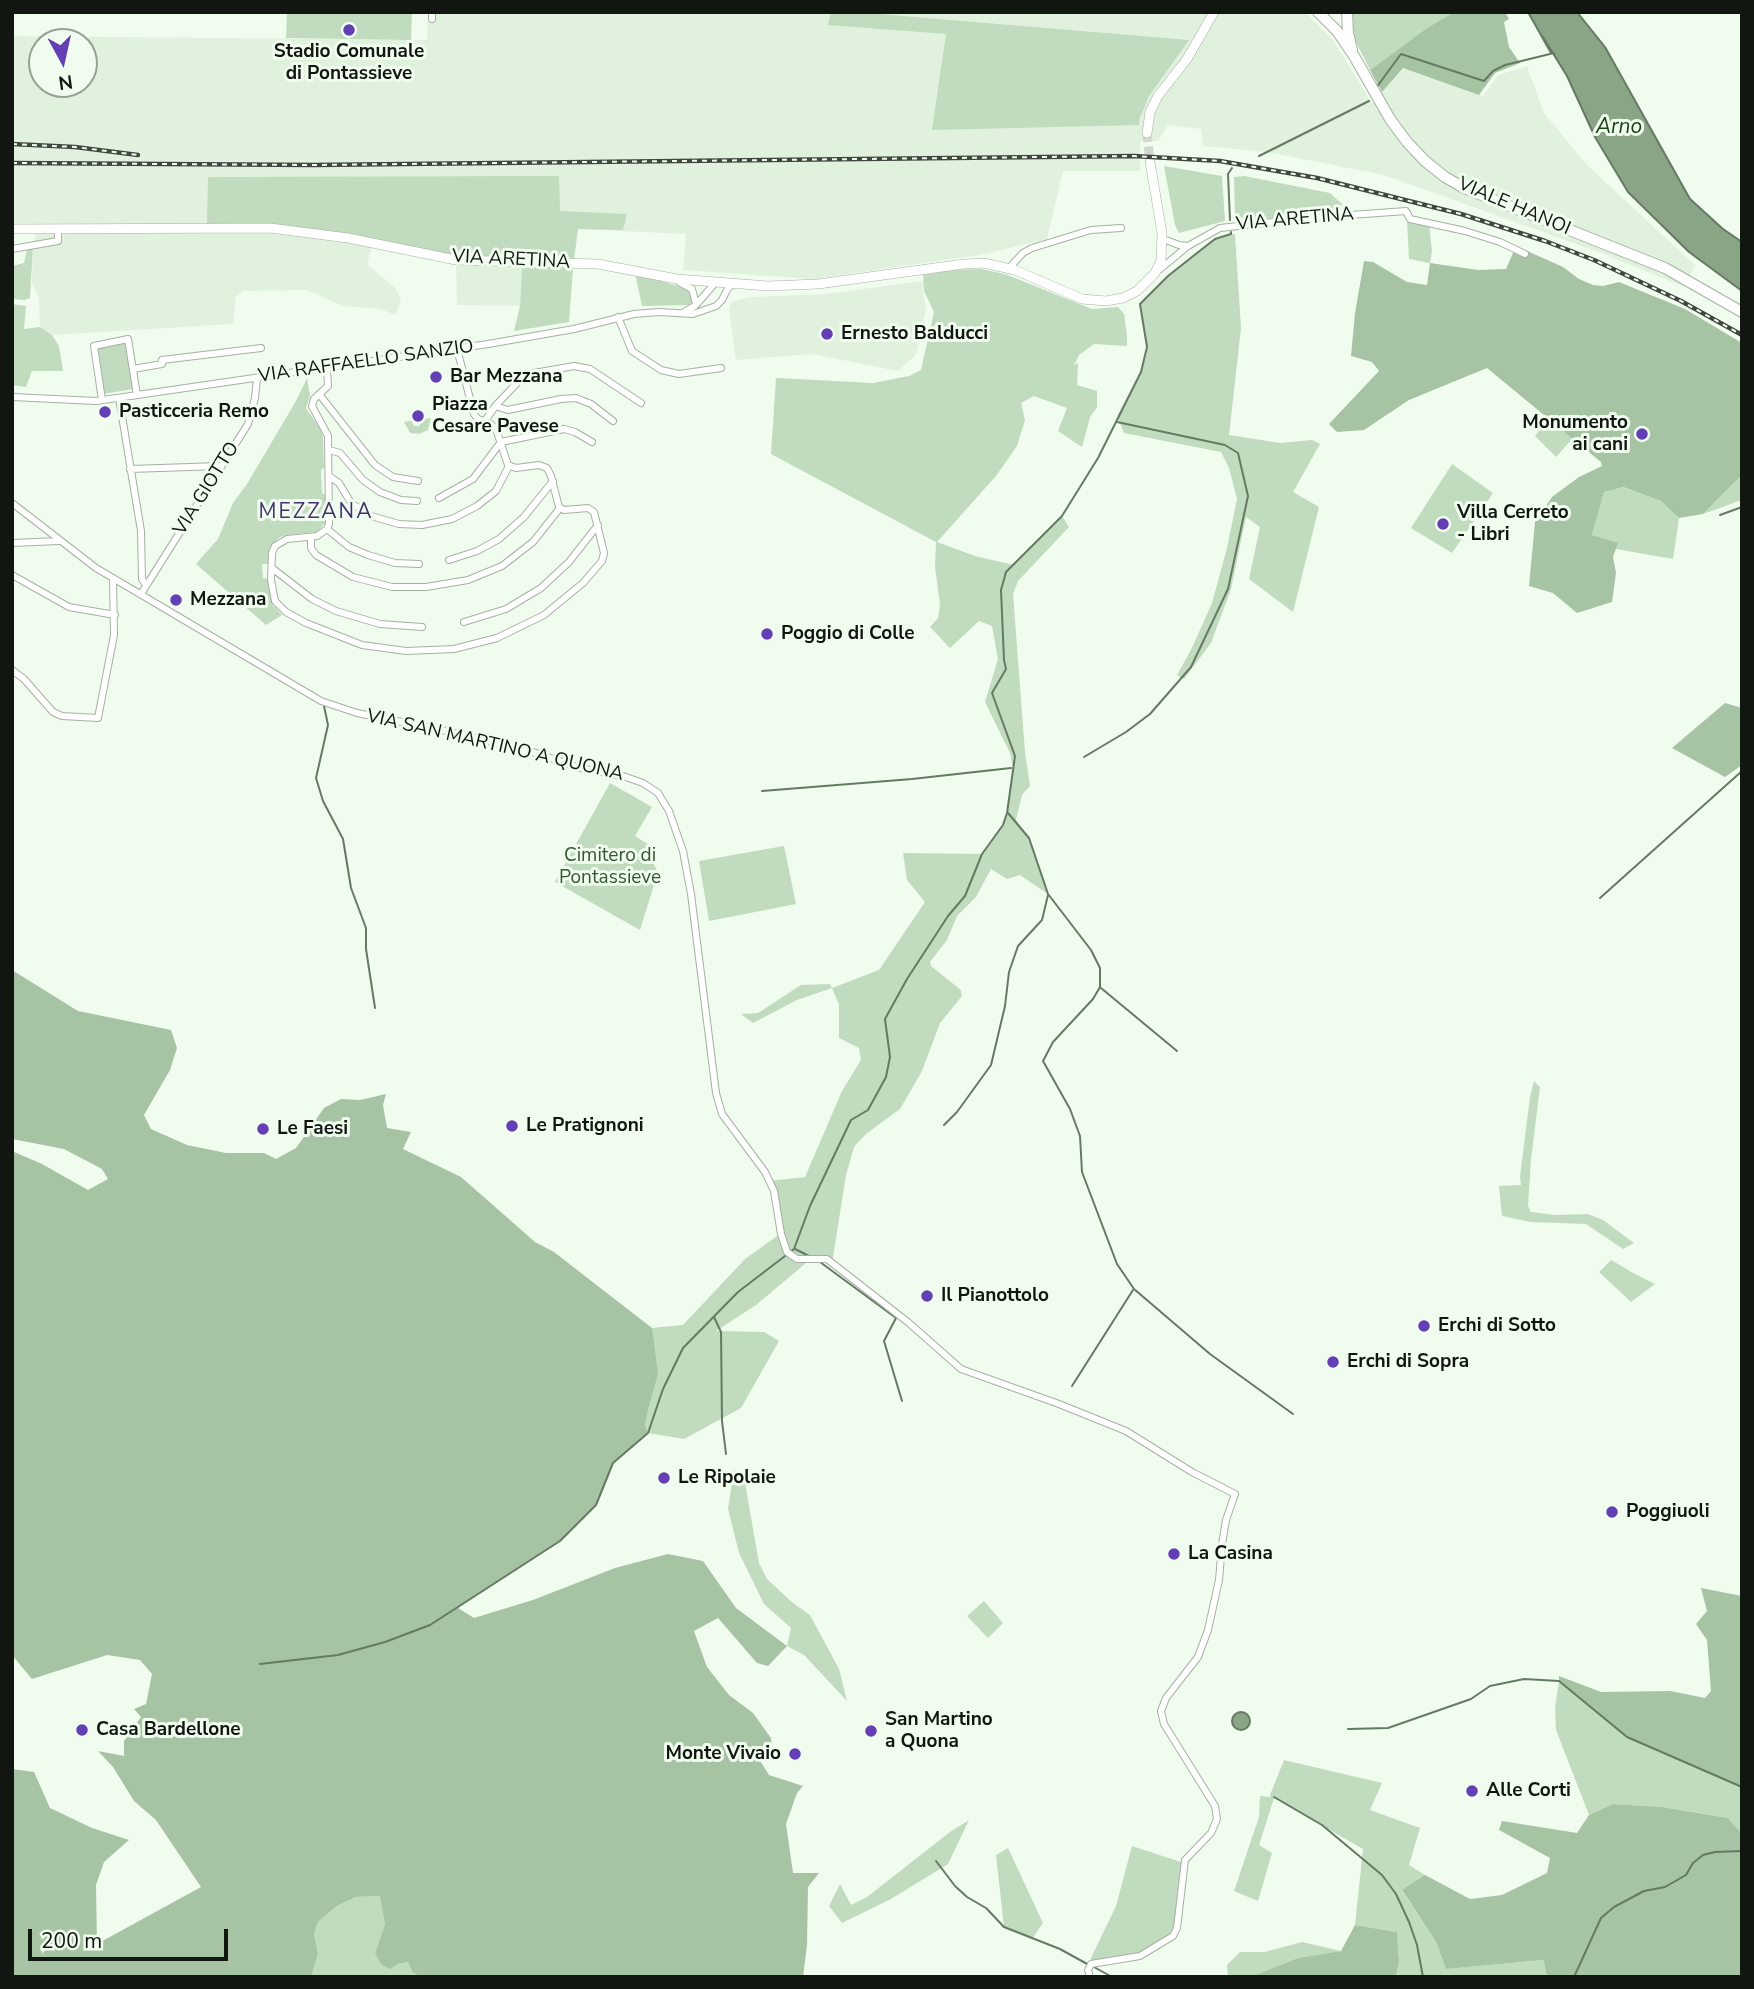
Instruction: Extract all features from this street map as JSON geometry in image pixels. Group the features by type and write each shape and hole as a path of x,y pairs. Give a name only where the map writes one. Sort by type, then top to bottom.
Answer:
{"main road":[{"name":"VIALE HANOI","path":"1318,12 1354,56 1390,119 1407,142 1425,162 1445,177 1464,188 1648,261 1742,312"},
{"name":"VIALE HANOI","path":"1347,12 1348,33 1354,56"}],"street":[{"path":"1147,133 1150,112 1158,96 1187,59 1212,12"},
{"name":"VIA ARETINA","path":"1150,162 1163,239 1163,252 1155,273"},
{"name":"VIA ARETINA","path":"12,229 270,228 348,238 456,260 605,265 671,278 780,286 818,284 971,263 995,264 1078,298 1095,301 1113,300 1131,294 1188,246 1207,234 1235,225 1406,211 1410,219 1465,231 1500,242 1524,254"},
{"path":"12,249 58,241 58,228"},
{"path":"1009,268 1032,247 1080,233 1121,228"},
{"path":"1163,239 1188,246"},
{"path":"1163,252 1178,255"},
{"path":"671,278 692,289 696,305"},
{"path":"682,313 696,305 717,282 723,284 726,290 736,283"},
{"name":"VIA RAFFAELLO SANZIO","path":"12,397 103,400 327,369 569,330 646,312 695,313 716,306 726,290"},
{"path":"618,317 632,351 661,370 679,374 721,368"},
{"path":"103,400 94,345 128,339 137,395"},
{"path":"133,369 162,364 162,360 261,348"},
{"path":"330,476 338,481 353,504 371,516 399,524 429,525 456,518 478,506 495,492 509,466 495,428 474,414 457,349"},
{"path":"484,422 495,406 525,376 576,366 590,369 641,403"},
{"path":"327,369 328,386 318,394 312,408 327,433 330,523 327,529 311,537 289,538 277,543 273,549 272,594 277,604 290,614 315,628 348,641 383,649 415,652 478,644 506,634 564,601 602,561 604,550 595,514 588,508 560,508"},
{"name":"VIA GIOTTO","path":"141,587 248,424 257,379"},
{"path":"318,394 375,465 393,477 418,481"},
{"path":"119,398 141,531 141,587"},
{"path":"495,406 510,410 576,398 591,404 614,421"},
{"path":"439,498 471,481 501,442 564,429 592,442"},
{"path":"329,450 340,453 363,480 378,491 397,499 417,501"},
{"path":"130,469 220,466"},
{"path":"509,466 543,466 550,472 560,508"},
{"path":"449,560 477,551 499,539 524,517 552,481"},
{"name":"VIA SAN MARTINO A QUONA","path":"12,503 59,541 113,578 141,587 321,701 357,713 442,730 580,768 624,776 643,783 658,793 669,811 683,851 691,894 716,1093 722,1114 765,1172 774,1191 781,1234 787,1252 797,1259 827,1259 909,1323 961,1369 1126,1431 1192,1472 1235,1494 1226,1520 1219,1580 1208,1630 1198,1657 1166,1698 1161,1711 1164,1724 1215,1806 1217,1819 1211,1833 1185,1860 1177,1928 1173,1936 1140,1956 1100,1960 1091,1964 1088,1970 1090,1977"},
{"path":"311,537 311,548 318,556 353,577 392,587 446,585 480,576 507,563 533,542 560,508"},
{"path":"464,622 502,611 541,588 599,528"},
{"path":"327,529 349,547 368,555 396,563 419,564"},
{"path":"12,543 59,541"},
{"path":"271,567 312,599 336,611 380,624 422,627"},
{"path":"12,575 69,607 115,615"},
{"path":"12,670 24,679 52,712 62,716 98,718 114,635 113,578"}],"shaded area":[{"path":"428,12 1307,14 1332,39 1372,103 1403,68 1483,96 1498,75 1527,66 1544,113 1586,164 1696,266 1682,286 1601,253 1384,175 1267,152 1203,146 1201,129 1168,125 1158,141 1140,141 1140,171 1063,171 1047,239 980,255 813,279 683,270 686,234 578,229 573,268 522,266 520,306 457,305 456,265 372,246 367,264 397,290 401,302 395,315 381,309 343,306 307,290 243,291 236,297 233,324 52,335 40,327 39,298 32,283 33,246 38,225 12,225 12,36 28,36 28,98 98,98 98,37 427,40"},
{"path":"1454,12 1505,12 1509,19 1504,22 1509,47 1520,63 1495,73 1479,95 1403,68 1382,92 1370,70 1427,28"},
{"path":"1516,246 1563,267 1593,285 1603,286 1619,282 1685,309 1742,343 1742,475 1703,514 1679,518 1661,501 1623,487 1604,492 1592,535 1618,543 1613,557 1616,573 1612,602 1577,613 1553,593 1529,586 1535,522 1552,497 1579,477 1602,466 1601,462 1487,368 1409,400 1364,430 1337,432 1329,424 1379,371 1372,362 1351,356 1364,261 1373,262 1407,282 1427,285 1430,263 1478,270 1506,269"},
{"name":"Ernesto Balducci","path":"922,281 926,309 916,355 898,371 812,354 736,360 729,309 731,303 737,300 826,294"},
{"path":"1725,703 1742,708 1742,765 1725,777 1672,748"},
{"path":"12,970 78,1011 171,1030 177,1048 170,1070 144,1115 151,1129 187,1145 226,1153 264,1153 276,1159 296,1148 324,1108 341,1099 360,1100 386,1094 383,1105 387,1128 411,1132 403,1149 461,1177 535,1242 554,1252 652,1328 658,1374 645,1425 648,1433 613,1463 596,1505 560,1541 458,1608 474,1618 533,1600 615,1568 668,1554 703,1561 736,1608 787,1646 768,1666 757,1663 718,1618 694,1631 707,1667 729,1695 753,1713 771,1738 772,1750 757,1756 769,1775 803,1786 797,1793 786,1824 793,1873 819,1873 808,1887 807,1945 803,1977 421,1977 412,1972 408,1962 397,1964 390,1969 381,1964 375,1953 385,1924 380,1896 356,1897 337,1906 318,1922 314,1934 318,1954 311,1977 12,1977 12,1769 34,1772 50,1808 92,1828 129,1840 104,1862 96,1885 97,1944 201,1887 156,1820 134,1801 113,1767 98,1751 124,1756 124,1741 141,1717 134,1709 146,1704 152,1674 140,1660 107,1655 32,1679 12,1655 12,1151 42,1164 88,1190 108,1179 102,1169 64,1149 12,1139"},
{"path":"1701,1588 1742,1596 1742,1787 1627,1737 1559,1681 1559,1676 1601,1692 1670,1691 1705,1698 1711,1691 1707,1640 1696,1624 1707,1611"},
{"path":"1613,1804 1662,1807 1728,1818 1742,1834 1742,1977 1547,1977 1544,1960 1446,1969 1436,1942 1402,1890 1425,1875 1470,1899 1502,1895 1547,1873 1550,1858 1499,1830 1502,1821 1577,1833 1589,1815"},
{"path":"1355,1925 1397,1932 1399,1961 1396,1977 1250,1977 1298,1958 1341,1951"}],"green space":[{"name":"Stadio Comunale di Pontassieve","path":"287,12 412,12 411,40 286,38"},
{"path":"831,12 1189,40 1149,96 1139,125 932,130 946,34 828,25"},
{"path":"1353,12 1454,12 1427,28 1370,70 1352,34"},
{"path":"1164,166 1222,176 1225,221 1179,233 1175,225"},
{"path":"559,176 560,211 627,214 623,230 578,229 574,259 457,256 309,228 207,224 208,177"},
{"path":"1244,176 1330,193 1342,204 1337,212 1239,221 1235,217 1234,177"},
{"path":"1407,220 1429,224 1432,251 1430,263 1409,259"},
{"path":"1235,234 1241,328 1229,435 1280,443 1312,440 1320,444 1293,492 1319,507 1293,612 1249,579 1260,527 1246,517 1231,589 1211,643 1184,679 1177,675 1212,603 1237,499 1229,468 1221,452 1124,433 1117,416 1141,372 1146,356 1140,304 1168,276 1215,239"},
{"path":"28,246 33,246 30,298 12,299 12,266 24,263"},
{"path":"522,266 573,268 569,322 514,331 520,306"},
{"path":"981,269 1005,274 1092,309 1118,307 1124,314 1127,346 1094,344 1079,355 1074,365 1078,363 1077,385 1097,391 1097,407 1090,417 1082,447 1058,431 1067,408 1034,396 1021,403 1025,420 1017,446 996,476 937,542 975,556 1014,565 1062,516 1069,527 1018,581 1013,594 1030,786 1022,795 1016,820 1029,838 1048,894 1020,875 1007,879 991,869 976,897 957,916 947,940 930,962 931,966 961,990 962,996 940,1023 922,1071 900,1109 866,1134 854,1147 846,1175 832,1263 812,1258 756,1305 716,1331 764,1332 779,1341 741,1408 684,1439 648,1433 645,1425 653,1345 652,1328 683,1325 745,1259 780,1234 769,1181 805,1177 842,1091 861,1060 859,1048 839,1038 839,1005 832,988 879,970 925,902 907,880 903,853 982,854 1003,825 1013,768 1010,753 985,702 998,659 992,626 979,621 950,648 930,627 938,618 940,605 935,567 936,542 771,454 776,378 873,383 909,376 921,370 934,312 924,291 923,275"},
{"path":"635,273 687,289 693,301 691,305 642,306"},
{"path":"12,304 26,306 24,329 40,327 52,335 59,346 63,371 32,371 26,387 12,385"},
{"path":"126,343 133,389 104,394 98,347"},
{"path":"307,378 310,396 306,408 323,437 324,467 321,470 322,493 327,496 326,522 317,532 280,537 270,546 268,564 262,564 263,578 268,579 272,604 282,615 266,625 196,564 218,539 233,503 247,484"},
{"path":"431,418 428,430 419,434 410,433 404,422 411,421 414,426 419,426 423,419"},
{"path":"1549,419 1573,438 1556,457 1535,436"},
{"path":"1452,464 1493,493 1452,553 1411,528"},
{"path":"1742,475 1742,500 1703,514"},
{"path":"1622,487 1661,501 1679,518 1673,559 1616,549 1617,544 1592,535 1604,492"},
{"name":"Cimitero di Pontassieve","path":"610,783 652,807 635,836 654,848 651,859 658,872 640,930 555,882"},
{"name":"Cimitero di Pontassieve","path":"784,846 796,904 709,921 699,861"},
{"path":"830,984 832,988 797,1000 753,1023 741,1014 758,1013 801,985"},
{"path":"1534,1081 1540,1087 1531,1160 1528,1206 1531,1212 1555,1215 1588,1214 1603,1220 1634,1243 1623,1249 1586,1224 1531,1222 1502,1216 1499,1186 1521,1185 1520,1176"},
{"path":"1611,1260 1655,1284 1631,1302 1599,1272"},
{"path":"734,1470 748,1474 745,1483 759,1563 767,1579 810,1615 839,1669 847,1701 804,1655 787,1646 791,1628 764,1604 739,1553 728,1509"},
{"path":"984,1601 1003,1623 988,1638 967,1616"},
{"path":"1559,1681 1627,1737 1742,1787 1742,1834 1728,1818 1662,1807 1613,1804 1589,1815 1556,1730 1555,1708"},
{"path":"1284,1760 1382,1783 1370,1810 1420,1828 1409,1865 1425,1875 1402,1891 1436,1942 1446,1969 1545,1960 1547,1977 1396,1977 1399,1961 1397,1932 1355,1925 1363,1849 1274,1798 1259,1845 1272,1853 1258,1901 1234,1891 1259,1817 1260,1796 1271,1797"},
{"path":"969,1820 948,1864 891,1899 842,1923 829,1906 840,1884 851,1905 867,1897"},
{"path":"1132,1846 1184,1863 1173,1936 1140,1956 1091,1964 1091,1958 1116,1906"},
{"path":"1008,1848 1043,1923 1032,1939 1004,1927 996,1855"},
{"path":"381,1896 385,1924 375,1953 397,1964 408,1962 412,1972 421,1977 311,1977 318,1954 314,1934 318,1922 337,1906 356,1897"},
{"path":"1302,1942 1341,1951 1298,1958 1250,1977 1228,1977 1227,1965 1240,1952 1265,1952"}],"water":[{"name":"Arno","path":"1528,12 1577,12 1605,47 1690,199 1742,242 1742,291 1689,252 1628,192 1595,137 1567,76"},
{"path":"1241,1712 1247,1715 1250,1721 1247,1727 1241,1730 1235,1727 1232,1721 1235,1715"}],"waterway":[{"path":"1376,88 1401,54 1484,81 1493,71 1505,65 1554,53"},
{"path":"1259,156 1369,101"},
{"path":"1230,220 1228,174 1232,168"},
{"path":"790,1252 794,1249 810,1206 851,1120 868,1110 886,1077 890,1057 885,1019 907,979 948,916 965,896 982,854 1003,825 1007,813 1015,756 992,693 1006,669 1001,590 1006,572 1062,516 1098,458 1141,372 1147,347 1140,304 1168,276 1197,253 1215,239 1231,232"},
{"path":"1084,757 1150,714 1191,667 1228,589 1248,496 1238,453 1225,445 1117,422"},
{"path":"1720,515 1742,507"},
{"path":"324,706 328,725 316,778 323,801 343,839 351,888 366,928 366,949 375,1008"},
{"path":"762,791 1011,768"},
{"path":"1600,898 1742,771"},
{"path":"1008,813 1029,838 1048,894 1091,950 1100,968 1100,987 1093,999 1053,1042 1043,1061 1070,1109 1080,1136 1082,1172 1117,1264 1134,1289 1210,1354 1293,1414"},
{"path":"944,1125 957,1112 991,1065 1005,1006 1009,972 1018,946 1042,920 1048,895"},
{"path":"1101,988 1177,1051"},
{"path":"795,1249 809,1256"},
{"path":"260,1664 338,1655 385,1642 430,1625 560,1541 596,1505 613,1463 648,1433 663,1389 683,1348 738,1292 785,1256"},
{"path":"820,1262 896,1318 884,1341 902,1401"},
{"path":"1072,1386 1133,1290"},
{"path":"714,1317 721,1332 722,1421 726,1454"},
{"path":"1348,1729 1388,1728 1471,1699 1490,1686 1524,1679 1559,1681 1627,1737 1742,1787"},
{"path":"1274,1797 1322,1825 1382,1875 1396,1894 1409,1922 1423,1977"},
{"path":"1574,1977 1601,1918 1614,1907 1644,1891 1665,1887 1686,1875 1693,1863 1703,1855 1742,1851"},
{"path":"936,1861 955,1886 986,1908 1004,1927 1060,1949 1089,1965"},
{"path":"1094,1967 1112,1977"}],"tunnel":[{"path":"1147,133 1150,162"}],"railway":[{"path":"12,144 75,147 138,155"},
{"path":"12,163 314,165 1134,156 1220,161 1317,178 1461,214 1545,241 1594,260 1681,301 1742,335"}],"place":[{"name":"Stadio Comunale di Pontassieve","path":"349,30"},
{"name":"Ernesto Balducci","path":"827,334"},
{"name":"Bar Mezzana","path":"436,377"},
{"name":"Pasticceria Remo","path":"105,412"},
{"name":"Piazza Cesare Pavese","path":"418,416"},
{"name":"Monumento ai cani","path":"1642,434"},
{"name":"Villa Cerreto - Libri","path":"1443,524"},
{"name":"Mezzana","path":"176,600"},
{"name":"Poggio di Colle","path":"767,634"},
{"name":"Le Pratignoni","path":"512,1126"},
{"name":"Le Faesi","path":"263,1129"},
{"name":"Il Pianottolo","path":"927,1296"},
{"name":"Erchi di Sotto","path":"1424,1326"},
{"name":"Erchi di Sopra","path":"1333,1362"},
{"name":"Le Ripolaie","path":"664,1478"},
{"name":"Poggiuoli","path":"1612,1512"},
{"name":"La Casina","path":"1174,1554"},
{"name":"Casa Bardellone","path":"82,1730"},
{"name":"San Martino a Quona","path":"871,1731"},
{"name":"Monte Vivaio","path":"795,1754"},
{"name":"Alle Corti","path":"1472,1791"}],"district":[{"name":"MEZZANA","path":"316,513"}]}
